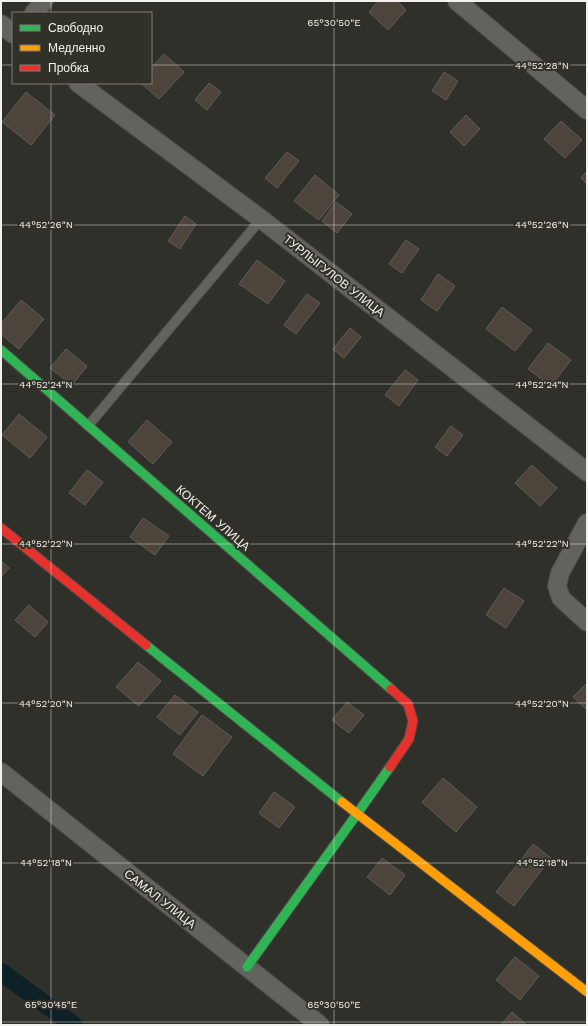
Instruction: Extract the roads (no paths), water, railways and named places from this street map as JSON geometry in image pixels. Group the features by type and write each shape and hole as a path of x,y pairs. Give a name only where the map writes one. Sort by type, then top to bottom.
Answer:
{"street":[{"path":"35,12 44,1"},
{"path":"457,1 587,110"},
{"path":"1,24 12,33"},
{"name":"ТУРЛЫГУЛОВ УЛИЦА","path":"79,84 260,219 587,472"},
{"name":"КОКТЕМ УЛИЦА","path":"1,350 408,704 413,721 409,738 357,814"},
{"path":"587,523 560,573 557,586 561,598 587,622"},
{"path":"1,528 357,814 587,992"},
{"name":"САМАЛ УЛИЦА","path":"1,772 320,1025"},
{"path":"247,967 357,814"}],"lane":[{"path":"88,426 260,219"}],"waterway":[{"path":"1,972 74,1025"}]}
